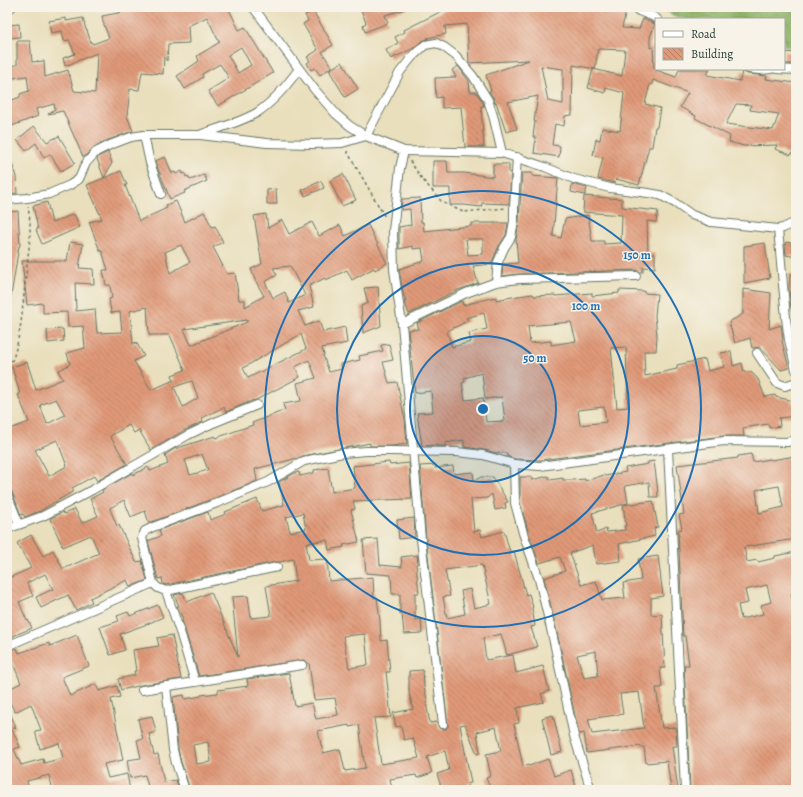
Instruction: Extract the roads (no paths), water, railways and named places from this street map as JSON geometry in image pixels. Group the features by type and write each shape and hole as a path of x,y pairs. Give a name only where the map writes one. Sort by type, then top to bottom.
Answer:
{"street":[{"path":"7,8 12,7"},
{"path":"253,7 315,90 336,114 350,126 366,136 404,151 502,153 545,167 574,179 610,188 648,192 660,195 692,215 711,222 778,229 796,222"},
{"path":"633,7 636,10 650,14 656,18"},
{"path":"7,200 49,194 70,185 79,179 86,163 96,152 110,145 144,135 200,135 268,143 313,144 342,143 366,136 400,72 412,57 425,45 436,43 456,56 473,76 488,100 502,153"},
{"path":"200,135 242,120 257,112 273,100 299,69"},
{"path":"785,69 796,70"},
{"path":"144,135 150,163 161,194"},
{"path":"404,151 400,168 393,231 394,270 402,324 421,539 443,724"},
{"path":"496,282 498,262 511,237 514,221 517,157"},
{"path":"778,229 786,318 789,340 796,370"},
{"path":"402,324 466,293 496,282 519,279 636,276"},
{"path":"757,353 777,383 785,386 796,382"},
{"path":"7,529 43,516 212,423 257,406"},
{"path":"277,567 166,591 158,588 153,583 142,538 145,531 153,527 268,482 304,461 351,452 413,450 456,452 483,455 514,464 540,466 724,441 787,442 796,440"},
{"path":"668,449 685,790"},
{"path":"514,464 515,503 522,533 539,579 574,736 591,790"},
{"path":"7,494 19,524"},
{"path":"7,646 153,583"},
{"path":"166,591 195,682"},
{"path":"142,690 302,665"},
{"path":"166,686 173,750 185,790"}]}
